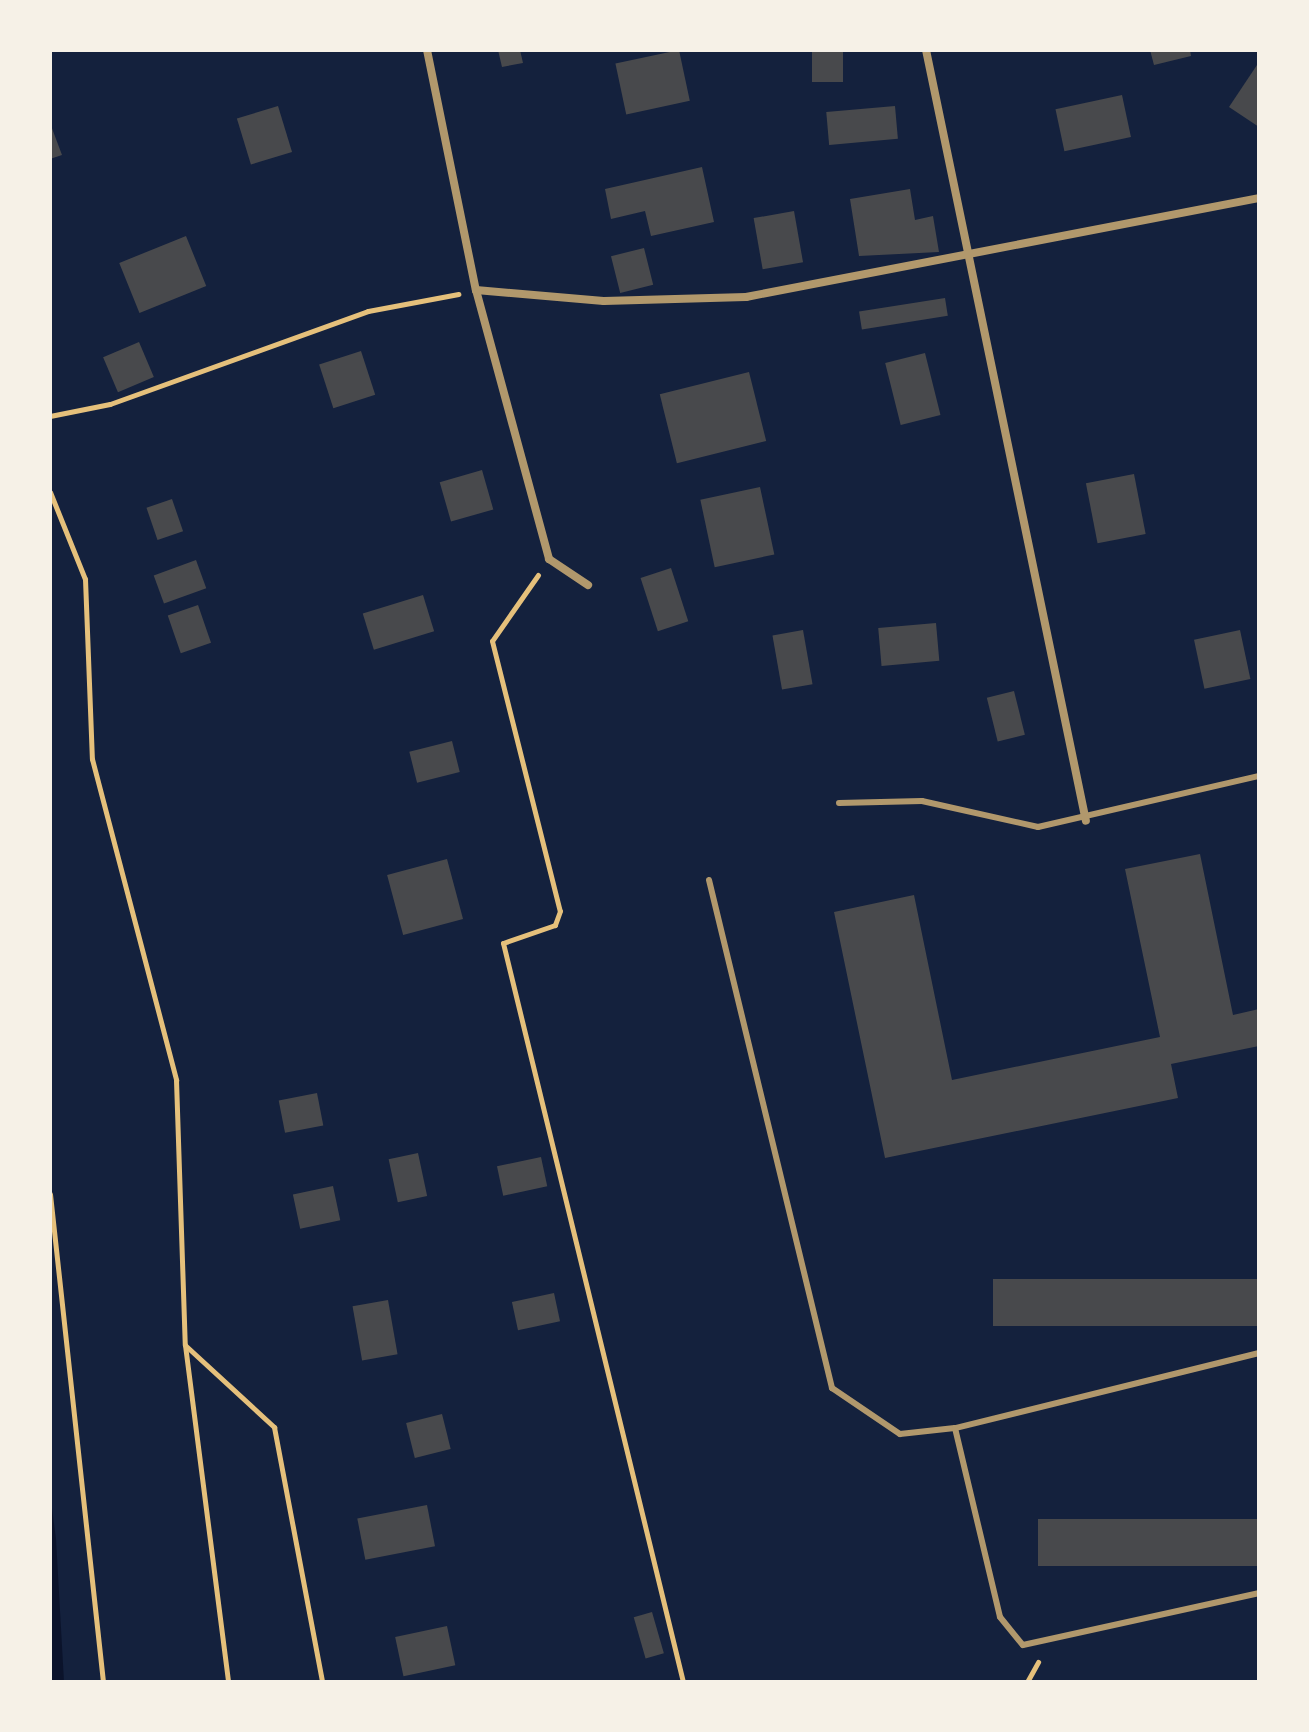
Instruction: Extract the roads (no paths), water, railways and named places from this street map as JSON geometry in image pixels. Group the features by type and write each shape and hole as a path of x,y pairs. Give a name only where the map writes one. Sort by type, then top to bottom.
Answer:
{"street":[{"path":"427,50 476,290 549,559 588,585"},
{"path":"926,50 1086,821"},
{"path":"476,290 604,301 746,297 1259,198"}],"lane":[{"path":"839,803 922,801 1038,827 1086,821 1259,776"},
{"path":"709,880 832,1388 900,1434 955,1428 1259,1353"},
{"path":"955,1428 1000,1617 1023,1645 1259,1593"}],"water":[{"path":"50,1493 56,1539 64,1682 50,1682"}]}
